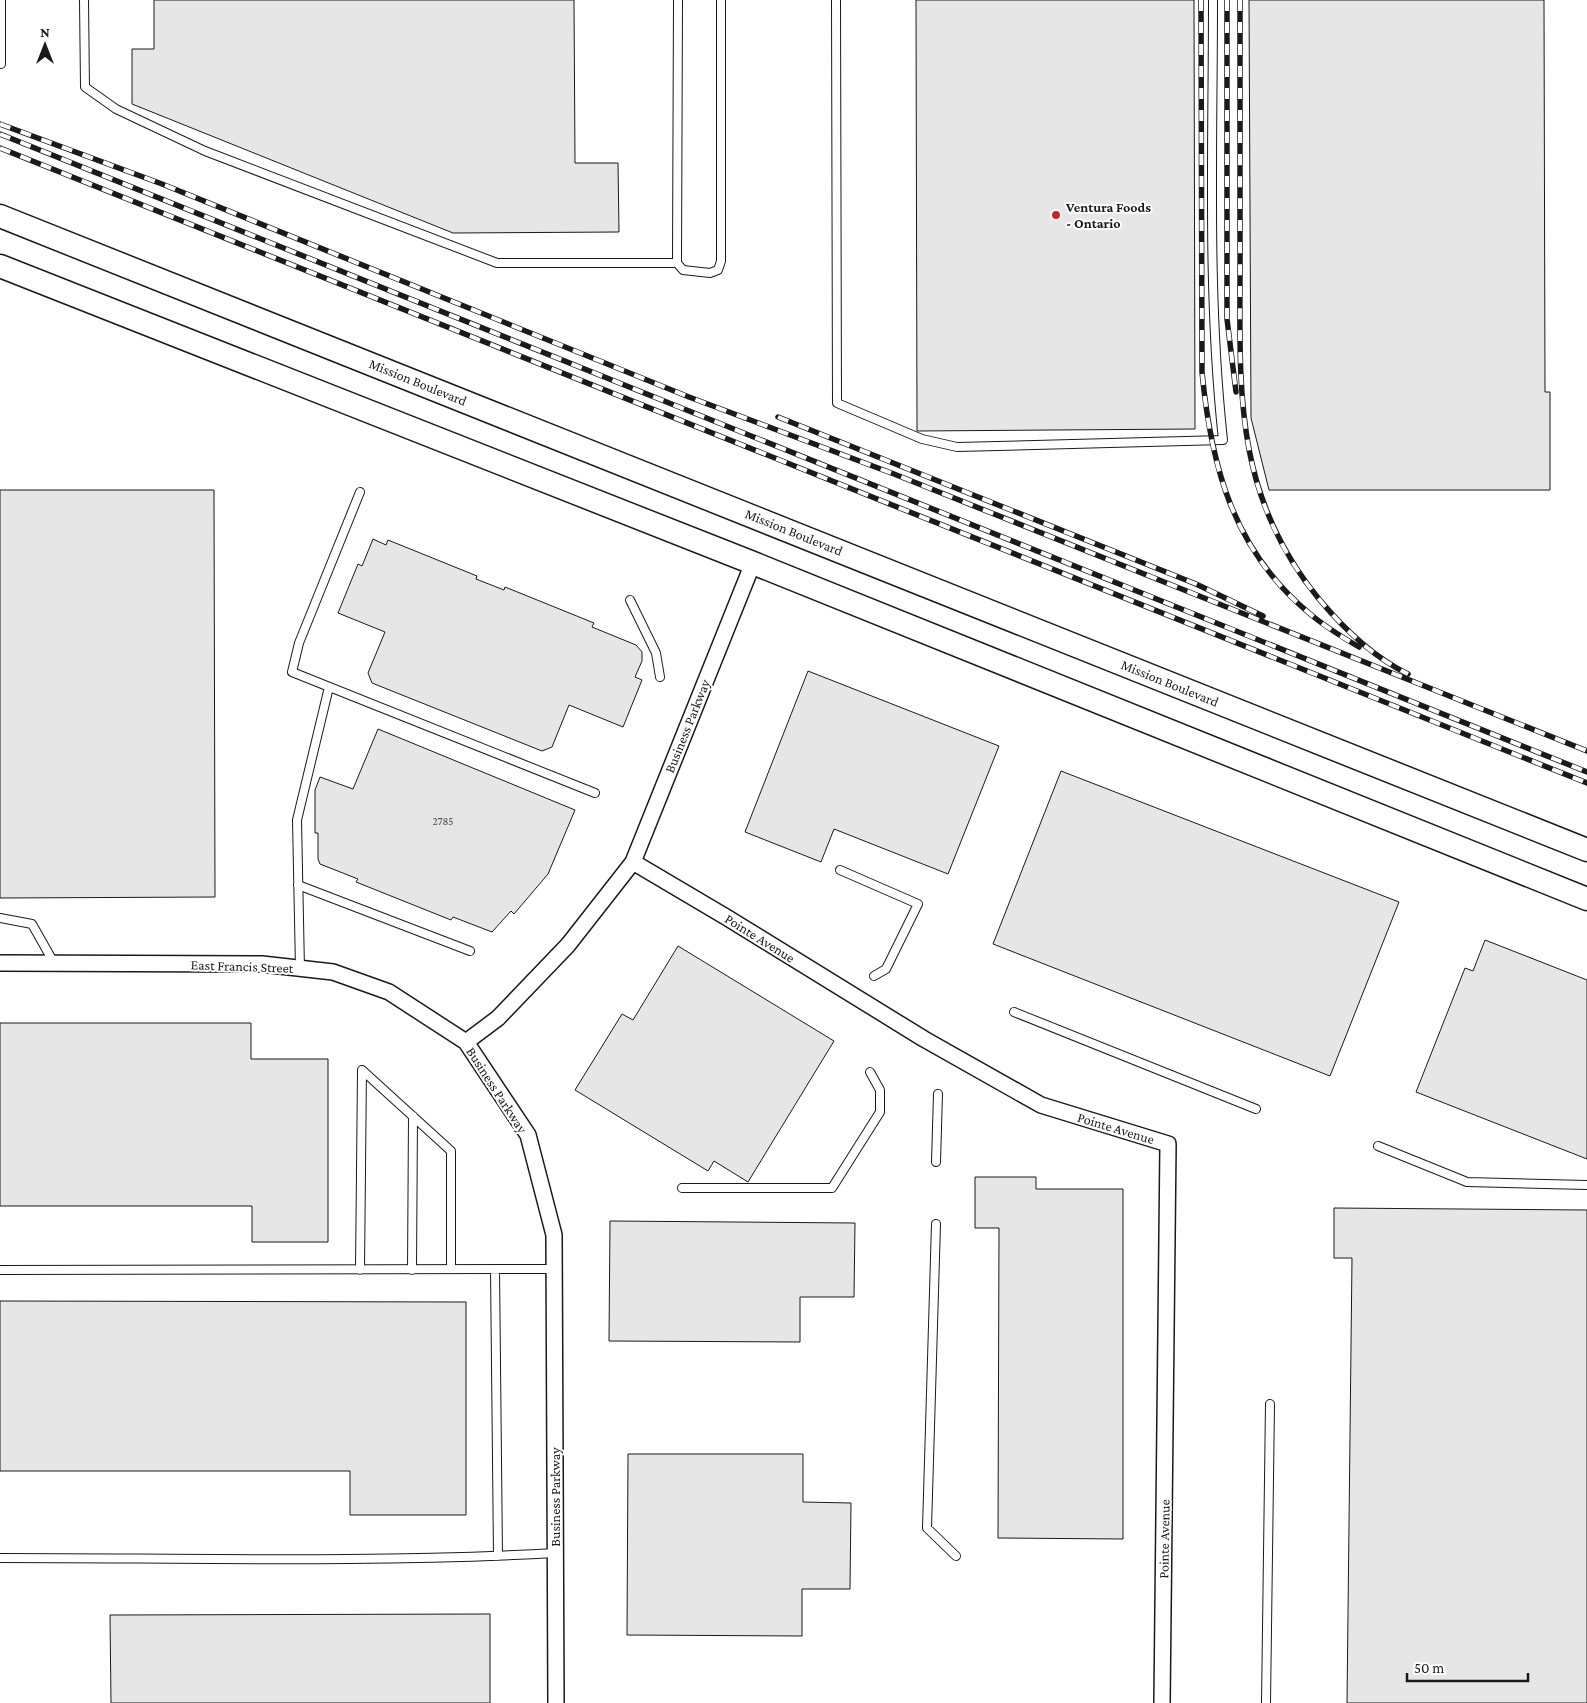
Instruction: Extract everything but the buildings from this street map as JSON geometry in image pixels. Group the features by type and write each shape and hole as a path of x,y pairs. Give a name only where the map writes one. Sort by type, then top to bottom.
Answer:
{"main road":[{"name":"Mission Boulevard","path":"0,216 1587,850"},
{"path":"0,266 753,563 1587,899"}],"street":[{"name":"Business Parkway","path":"556,1703 554,1235 528,1135 466,1042 498,1018 568,945 633,862 753,563"},
{"name":"Pointe Avenue","path":"633,862 726,916 924,1039 1041,1105 1168,1144 1162,1703"},
{"name":"East Francis Street","path":"0,963 262,964 333,972 389,992 466,1042"}],"lane":[{"path":"1,0 2,64"},
{"path":"84,0 85,87 116,110 205,151 497,263 677,263"},
{"path":"678,0 677,263 683,270 710,272 718,270 721,261 721,0"},
{"path":"836,0 837,402 922,439 957,447 1223,440 1217,383 1213,259 1213,0"},
{"path":"360,492 299,643 292,672 595,793"},
{"path":"630,600 656,654 660,677"},
{"path":"300,969 297,820 329,686"},
{"path":"840,870 918,904 886,969 874,976"},
{"path":"298,885 470,951"},
{"path":"0,918 32,924 54,963"},
{"path":"1014,1012 1256,1109"},
{"path":"360,1270 362,1070 451,1151 451,1269"},
{"path":"682,1188 832,1188 880,1112 880,1090 870,1072"},
{"path":"936,1162 938,1094"},
{"path":"412,1270 413,1116"},
{"path":"1378,1146 1467,1182 1587,1184"},
{"path":"936,1224 927,1528 956,1556"},
{"path":"495,1269 498,1556"},
{"path":"0,1270 554,1269"},
{"path":"1266,1703 1270,1404"},
{"path":"0,1558 354,1558 498,1556 555,1553"}],"railway":[{"path":"1201,0 1202,372 1206,407 1220,473 1230,504 1244,534 1261,562 1283,588 1309,613 1359,647"},
{"path":"1227,0 1227,319 1236,392"},
{"path":"1240,0 1241,385 1254,473 1268,515 1290,557 1319,599 1371,651 1408,674"},
{"path":"0,124 162,184 689,397 894,474 1587,751"},
{"path":"0,134 1587,772"},
{"path":"0,148 1587,783"},
{"path":"778,417 1196,584 1263,616"}],"place":[{"name":"Ventura Foods - Ontario","path":"1056,215"}]}
